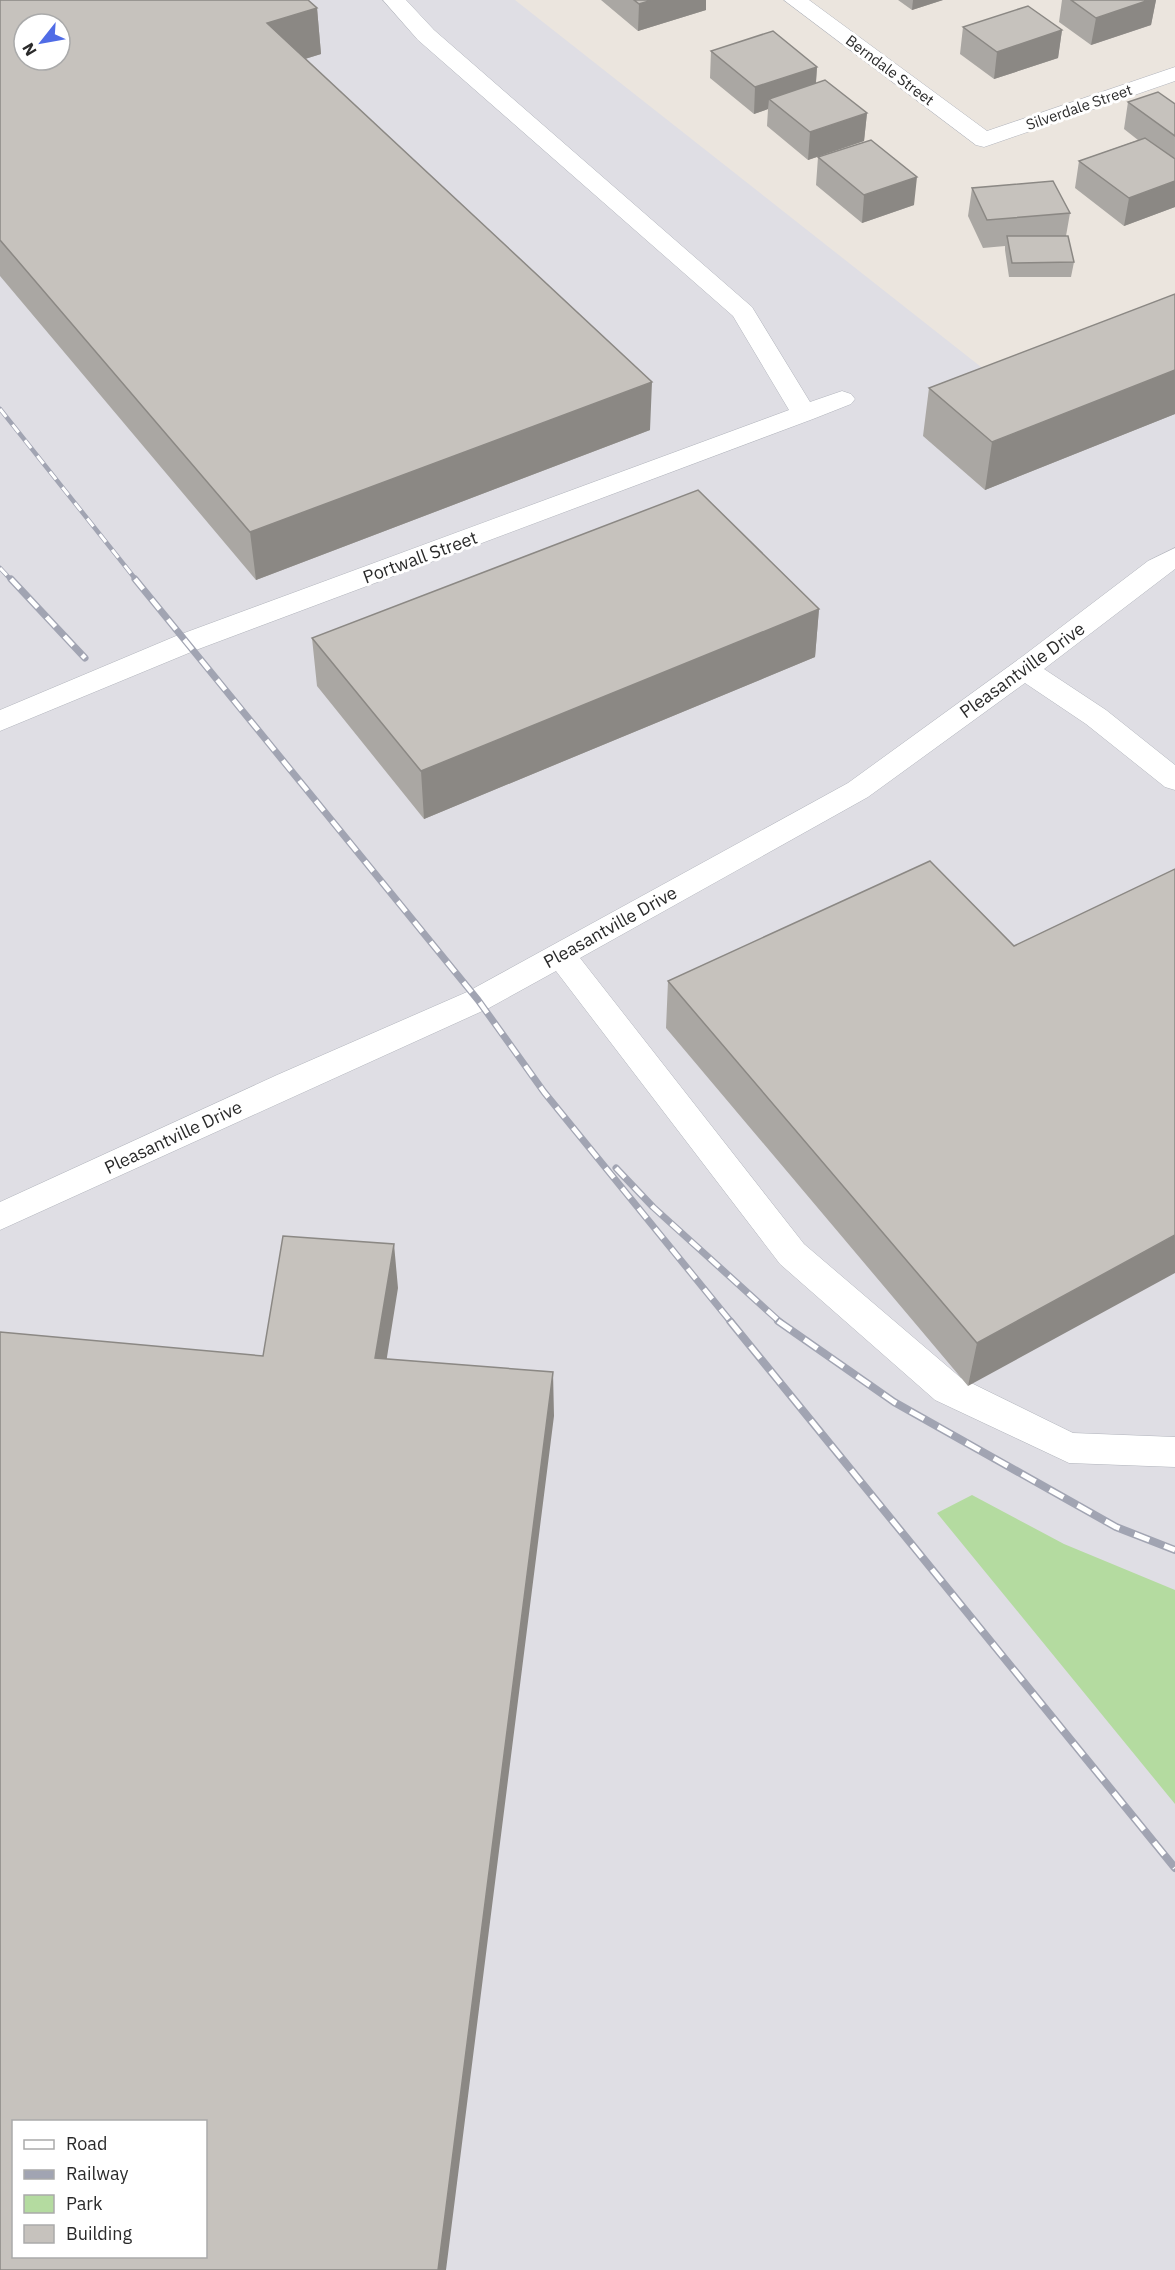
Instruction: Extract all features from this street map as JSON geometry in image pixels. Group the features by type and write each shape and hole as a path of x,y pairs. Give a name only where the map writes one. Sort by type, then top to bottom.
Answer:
{"street":[{"path":"394,0 426,35 743,312 804,414"},
{"name":"Berndale Street","path":"795,0 984,140"},
{"name":"Silverdale Street","path":"984,140 1175,74"},
{"name":"Portwall Street","path":"0,721 186,643 842,399"},
{"name":"Pleasantville Drive","path":"0,1217 277,1089 478,1000 858,790 1175,557"},
{"path":"1025,669 1096,717 1175,780"},
{"path":"560,954 792,1254 948,1389 1069,1448 1175,1452"}],"shaded area":[{"path":"0,0 515,0 1009,389 1175,321 1175,2270 0,2270"}],"green space":[{"path":"972,1495 1064,1544 1175,1590 1175,1804 937,1513"}],"building":[{"path":"0,0 308,0 317,8 267,23 652,382 250,532 0,240"},
{"path":"634,0 652,0 639,4"},
{"path":"1071,0 1149,0 1096,18"},
{"path":"1028,6 1062,30 997,52 963,27"},
{"path":"773,31 817,67 755,87 711,51"},
{"path":"825,80 867,113 810,132 769,99"},
{"path":"1158,92 1175,104 1175,136 1128,102"},
{"path":"1145,138 1175,159 1175,181 1129,198 1079,161"},
{"path":"871,140 917,177 864,195 818,157"},
{"path":"1053,181 1070,213 987,220 972,188"},
{"path":"1007,236 1068,236 1074,262 1012,263"},
{"path":"1175,294 1175,370 992,442 929,388"},
{"path":"698,490 819,609 421,771 312,638"},
{"path":"930,861 1014,946 1175,869 1175,1235 977,1343 668,981"},
{"path":"283,1236 394,1244 375,1358 553,1372 438,2270 0,2270 0,1332 263,1356"}],"railway":[{"path":"0,409 137,581"},
{"path":"0,568 12,581"},
{"path":"11,579 85,658"},
{"path":"135,579 478,1000 544,1092 731,1322"},
{"path":"616,1168 653,1207 780,1322"},
{"path":"730,1321 1175,1868"},
{"path":"778,1321 894,1402 1116,1527 1175,1550"}]}
